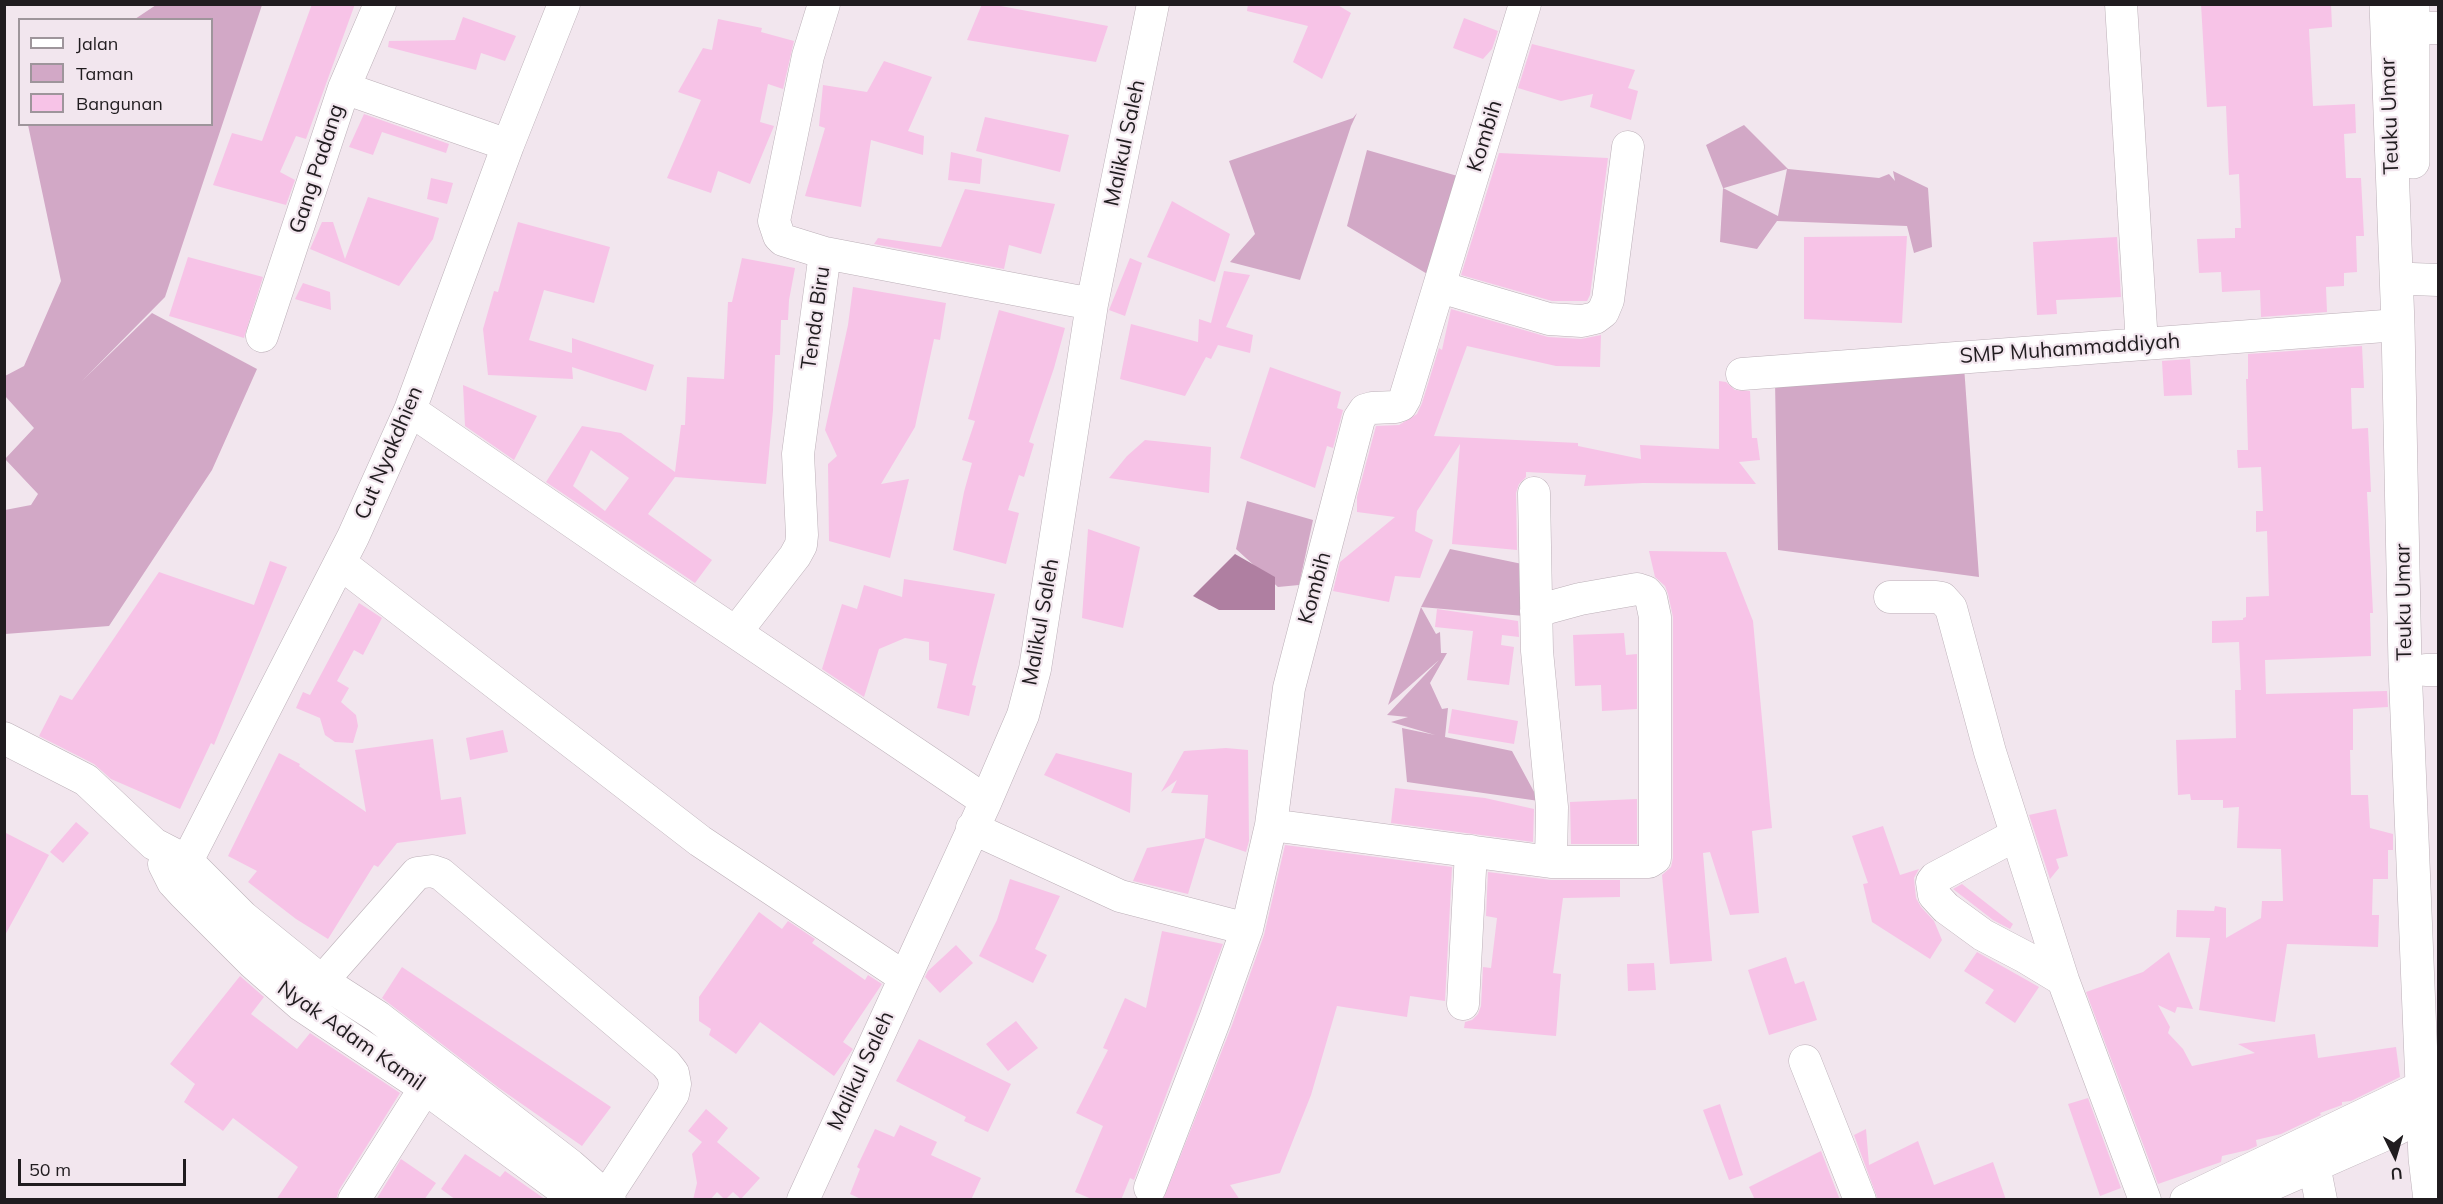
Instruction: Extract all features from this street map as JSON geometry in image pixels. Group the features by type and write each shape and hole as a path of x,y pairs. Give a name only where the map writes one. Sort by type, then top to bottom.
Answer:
{"highway":[{"name":"Teuku Umar","path":"2386,4 2398,325 2405,665 2431,1097 2430,1200"},
{"path":"2422,20 2439,973"}],"street":[{"name":"Gang Padang","path":"262,336 344,88 380,4"},
{"name":"Cut Nyakdhien","path":"180,871 340,563 410,410 508,146 564,4"},
{"path":"824,4 808,56 774,221 779,236 783,240 825,253"},
{"name":"Malikul Saleh","path":"803,1200 1023,715 1035,669 1092,304 1153,4"},
{"name":"Kombih","path":"1150,1188 1215,1019 1247,928 1271,825 1290,688 1359,419 1365,410 1395,407 1401,405 1405,398 1525,4"},
{"path":"2121,4 2142,344"},
{"path":"344,88 508,146"},
{"path":"1440,288 1549,319 1582,321 1595,318 1604,312 1608,300 1629,147"},
{"name":"Tenda Biru","path":"736,632 801,545 798,454 825,253 1092,304"},
{"name":"SMP Muhammaddiyah","path":"1742,374 2398,325"},
{"path":"410,410 736,632 979,815 1120,896 1247,928"},
{"path":"1534,493 1537,651 1552,807 1551,862"},
{"path":"340,563 700,842 904,977"},
{"path":"1271,825 1551,862 1649,862 1655,858 1655,617 1651,598 1646,592 1637,589 1580,599 1536,611"},
{"path":"1890,597 1942,598 1951,608 1990,752 2063,980 2145,1200"},
{"name":"Nyak Adam Kamil","path":"4,738 86,780 180,871 253,963 301,1005 425,1088 599,1199"},
{"path":"2016,835 1935,878 1932,882 1934,895 1946,908 1983,935 2063,980"},
{"path":"1462,1004 1471,851"},
{"path":"180,871 243,917 322,981 378,1017 570,1165 599,1199 673,1094 675,1084 673,1073 666,1064 441,874 432,871 417,873 322,981 301,1005"},
{"path":"1805,1061 1860,1200"},
{"path":"354,1200 425,1088"},
{"path":"2237,1200 2314,1165 2431,1097"},
{"path":"2186,1200 2431,1097"},
{"path":"2314,1165 2320,1200"}],"green space":[{"path":"156,5 262,5 165,297 82,381 152,313 257,369 212,470 109,626 5,634 5,510 31,505 38,494 5,459 34,428 5,396 5,376 24,366 61,281 28,126 213,126 213,18 136,18"},
{"path":"1357,113 1300,280 1230,262 1255,234 1229,161 1353,118"},
{"path":"1744,125 1788,169 1879,178 1889,174 1895,181 1893,171 1928,188 1932,247 1914,253 1907,226 1777,221 1757,249 1720,242 1723,188 1706,145","holes":["1787,169 1778,216 1723,188"]},
{"path":"1367,150 1461,177 1434,278 1347,226"},
{"path":"1964,366 1979,577 1778,550 1775,381"},
{"path":"1247,501 1313,520 1299,585 1278,587 1236,549"},
{"path":"1450,549 1527,565 1524,616 1421,607"},
{"path":"1421,607 1436,634 1440,632 1441,653 1447,653 1430,683 1442,709 1448,708 1445,737 1512,751 1539,801 1407,782 1402,728 1435,735 1391,722 1408,717 1387,715 1439,660 1388,705"}],"shaded area":[{"path":"1235,554 1275,577 1275,610 1219,610 1193,596"}],"building":[{"path":"312,4 355,4 306,139 296,136 280,172 295,180 286,205 213,185 232,133 262,141"},
{"path":"982,4 1108,26 1096,62 967,40"},
{"path":"1248,4 1336,4 1351,13 1322,79 1293,62 1308,26 1247,11"},
{"path":"2201,4 2331,4 2332,27 2309,29 2313,106 2355,104 2356,133 2344,134 2346,178 2361,178 2364,236 2356,236 2357,272 2344,273 2344,286 2326,287 2327,312 2261,317 2260,290 2222,292 2221,272 2199,273 2197,239 2235,238 2235,228 2241,228 2239,174 2229,175 2226,106 2207,107"},
{"path":"463,17 516,36 505,61 481,53 476,70 388,47 389,41 455,40"},
{"path":"1464,18 1498,31 1492,49 1483,59 1453,48"},
{"path":"718,19 762,28 761,32 794,41 783,89 768,84 760,122 774,126 750,184 718,171 711,193 667,178 701,100 678,92 703,48 712,50"},
{"path":"1532,44 1635,70 1628,88 1638,91 1631,120 1590,107 1593,94 1561,101 1518,88"},
{"path":"884,61 932,77 908,131 924,136 923,155 871,140 861,207 805,196 825,128 819,126 823,85 867,92"},
{"path":"364,114 449,144 446,153 382,132 373,155 349,147"},
{"path":"985,117 1069,135 1060,172 976,151"},
{"path":"951,152 982,159 980,184 948,180"},
{"path":"1499,153 1608,158 1590,295 1587,301 1552,301 1461,275"},
{"path":"431,178 453,183 447,204 427,199"},
{"path":"965,189 1055,204 1041,254 1009,245 1004,269 874,244 878,238 941,247"},
{"path":"368,197 439,218 433,239 399,286 310,249 322,222 333,222 345,259"},
{"path":"1172,201 1230,234 1215,282 1147,257"},
{"path":"518,222 610,247 594,303 544,290 529,340 572,353 572,338 654,365 646,391 572,367 573,379 488,375 483,329 494,291 498,292"},
{"path":"1907,236 1902,323 1804,319 1804,237"},
{"path":"2117,237 2121,297 2056,300 2057,314 2037,315 2033,242"},
{"path":"188,257 263,277 244,338 169,316"},
{"path":"742,258 795,268 788,320 781,320 780,355 775,355 773,410 766,484 675,477 648,514 712,560 695,583 546,482 582,426 621,433 675,472 681,425 685,425 687,377 724,379 728,302 732,302","holes":["591,450 629,478 605,511 573,486"]},
{"path":"1130,258 1142,263 1125,316 1109,310"},
{"path":"1224,271 1250,275 1226,327 1253,335 1250,353 1218,345 1211,359 1206,357 1185,396 1120,379 1131,324 1198,342 1199,319 1211,323"},
{"path":"303,283 330,292 331,310 295,299"},
{"path":"853,287 946,303 940,340 934,339 915,427 881,484 909,479 890,558 829,541 828,464 837,456 825,430 848,325"},
{"path":"1451,309 1548,337 1581,339 1601,335 1600,367 1556,366 1467,346 1434,436 1578,443 1578,446 1641,459 1640,445 1719,449 1719,381 1726,382 1735,390 1750,391 1752,438 1757,438 1760,460 1739,462 1756,484 1643,483 1584,486 1586,475 1526,472 1526,477 1519,484 1516,493 1517,550 1452,544 1460,444 1417,511 1415,531 1433,540 1420,578 1395,576 1389,602 1333,591 1340,562 1395,517 1357,512 1357,497 1376,426 1399,425 1417,414 1439,348 1442,350"},
{"path":"999,310 1065,328 1029,442 1034,444 1024,477 1019,475 1008,510 1019,513 1006,564 953,550 972,463 962,460 975,421 968,419"},
{"path":"2362,346 2364,388 2351,388 2352,429 2368,428 2371,492 2367,492 2373,613 2370,613 2371,656 2265,660 2266,694 2387,691 2388,707 2353,709 2353,750 2350,750 2351,795 2368,795 2370,828 2393,834 2393,850 2388,850 2388,879 2373,879 2372,915 2379,915 2378,947 2287,944 2275,1022 2199,1010 2210,938 2176,937 2177,910 2214,911 2215,906 2226,908 2226,938 2261,918 2262,901 2283,901 2281,849 2237,848 2239,807 2223,808 2223,800 2191,800 2190,794 2178,795 2176,740 2236,738 2235,690 2241,690 2239,642 2212,643 2212,621 2243,620 2246,617 2246,597 2269,596 2267,531 2256,532 2256,511 2263,511 2261,467 2238,468 2237,450 2248,450 2246,379 2248,379 2248,354"},
{"path":"2190,359 2192,395 2164,396 2162,361"},
{"path":"1270,367 1341,392 1337,408 1343,410 1333,448 1327,446 1315,488 1240,458"},
{"path":"463,385 537,416 514,460 465,426"},
{"path":"1145,440 1211,447 1209,493 1109,478 1127,456"},
{"path":"1088,529 1140,547 1123,628 1082,618"},
{"path":"1649,551 1726,552 1753,621 1772,828 1752,831 1759,913 1730,915 1710,852 1703,853 1712,961 1670,964 1662,875 1671,867 1673,858 1673,617 1665,586 1655,577"},
{"path":"270,561 287,567 214,745 211,743 180,809 111,779 94,764 39,736 60,695 72,700 159,572 254,605"},
{"path":"904,579 995,594 972,685 976,686 969,716 937,708 947,664 929,660 929,642 905,638 879,649 864,697 822,669 842,604 857,609 864,585 902,597"},
{"path":"359,603 382,618 363,655 354,650 337,681 349,688 341,702 356,715 358,726 353,743 335,742 325,735 320,718 296,708 303,692 310,695"},
{"path":"1437,609 1518,621 1519,637 1502,635 1501,645 1514,647 1509,685 1467,680 1473,631 1435,627"},
{"path":"1624,633 1626,655 1637,654 1637,709 1602,711 1601,685 1575,686 1573,635"},
{"path":"1452,709 1518,721 1514,744 1448,733"},
{"path":"503,730 508,752 470,760 466,738"},
{"path":"433,739 441,800 461,797 466,834 397,843 378,867 374,865 328,939 296,919 248,882 257,871 228,856 279,753 300,764 299,766 366,812 355,750"},
{"path":"1226,748 1248,750 1249,841 1246,852 1205,838 1208,795 1171,793 1177,780 1161,792 1184,751"},
{"path":"1056,753 1132,773 1130,813 1044,775"},
{"path":"1395,788 1485,798 1534,809 1533,842 1391,823"},
{"path":"1637,799 1637,844 1571,844 1570,802"},
{"path":"2056,809 2068,856 2056,859 2059,868 2050,879 2029,815"},
{"path":"76,822 89,833 63,863 50,852"},
{"path":"1883,826 1900,875 1919,869 1914,878 1916,898 1934,921 1942,940 1930,959 1872,922 1863,884 1868,883 1852,836"},
{"path":"4,832 49,855 4,937"},
{"path":"1205,838 1188,894 1133,881 1147,848"},
{"path":"1285,845 1452,867 1445,1001 1410,996 1407,1017 1337,1006 1311,1095 1280,1173 1230,1185 1240,1200 1163,1200 1232,1025 1264,935"},
{"path":"1488,872 1551,880 1620,880 1620,897 1563,898 1553,973 1561,974 1556,1036 1464,1028 1465,1022 1472,1020 1478,1014 1481,1006 1483,967 1491,968 1497,918 1486,916"},
{"path":"1010,879 1060,896 1035,949 1047,955 1033,983 979,956 997,920"},
{"path":"1962,884 2013,924 2010,929 1993,920 1953,889"},
{"path":"759,912 782,929 788,921 815,939 812,943 865,980 868,975 882,984 843,1042 853,1049 834,1076 760,1022 736,1054 709,1035 711,1029 699,1021 699,997"},
{"path":"1162,931 1223,944 1134,1180 1130,1178 1121,1200 1094,1200 1075,1192 1103,1126 1076,1113 1108,1050 1103,1048 1125,998 1146,1008"},
{"path":"956,945 973,963 940,993 925,977 928,971"},
{"path":"1977,952 2039,987 2015,1023 1985,1003 1994,990 1964,971"},
{"path":"2169,952 2193,1009 2177,1007 2175,1013 2158,1005 2170,1027 2168,1033 2183,1049 2192,1066 2255,1053 2238,1044 2315,1034 2318,1058 2396,1047 2400,1077 2351,1101 2342,1102 2342,1105 2320,1113 2321,1115 2281,1134 2256,1140 2257,1146 2248,1150 2222,1156 2221,1162 2158,1184 2086,992 2143,972"},
{"path":"1786,957 1795,984 1804,981 1817,1020 1769,1035 1748,970"},
{"path":"1654,963 1656,990 1628,991 1627,964"},
{"path":"402,967 611,1107 582,1146 499,1088 382,998"},
{"path":"240,976 264,997 251,1014 297,1049 310,1033 400,1093 339,1190 336,1200 276,1200 298,1167 233,1118 223,1131 184,1102 195,1084 170,1064"},
{"path":"1016,1021 1038,1048 1008,1071 986,1044"},
{"path":"919,1039 1011,1084 988,1132 964,1121 966,1117 896,1081"},
{"path":"2088,1098 2121,1188 2100,1196 2068,1104"},
{"path":"1720,1104 1743,1175 1729,1180 1703,1110"},
{"path":"706,1109 728,1128 717,1142 760,1178 741,1199 733,1192 725,1200 717,1192 710,1200 693,1200 697,1183 692,1154 702,1142 688,1131"},
{"path":"900,1125 937,1142 931,1155 981,1178 971,1200 863,1200 850,1194 860,1169 857,1167 875,1129 894,1137"},
{"path":"1866,1129 1869,1165 1918,1141 1934,1185 1993,1162 2006,1200 1878,1200 1854,1135"},
{"path":"1821,1151 1840,1200 1755,1200 1749,1187"},
{"path":"465,1154 500,1177 505,1171 546,1200 456,1200 441,1189"},
{"path":"401,1159 436,1183 424,1200 376,1200"}]}
